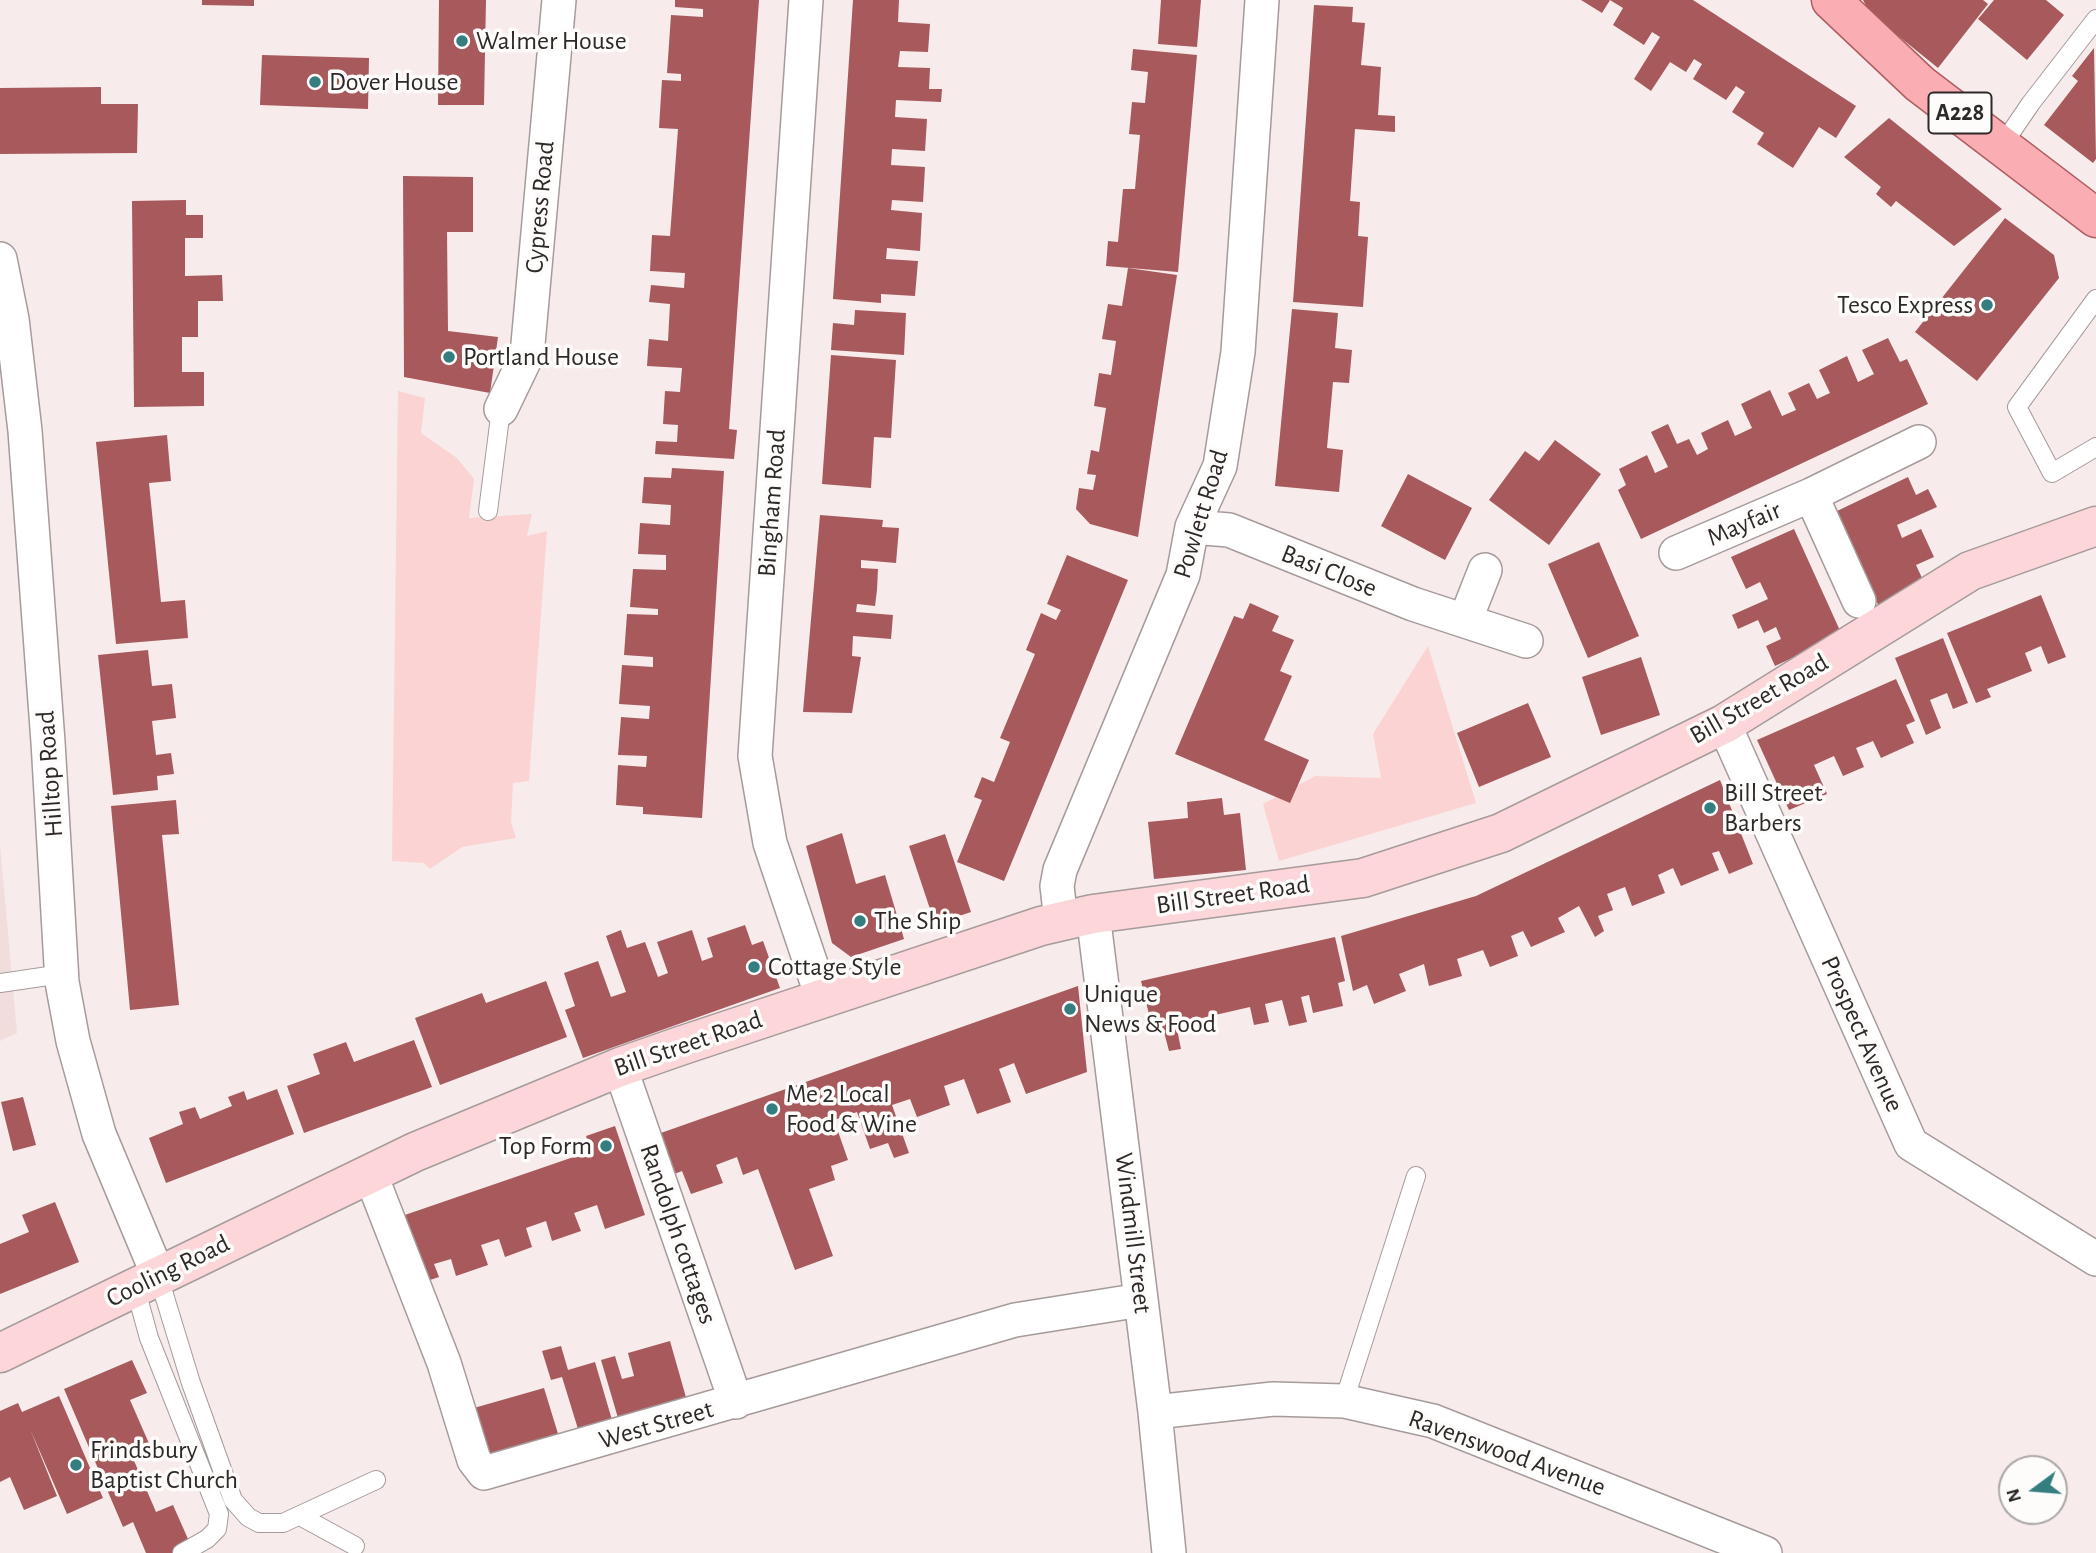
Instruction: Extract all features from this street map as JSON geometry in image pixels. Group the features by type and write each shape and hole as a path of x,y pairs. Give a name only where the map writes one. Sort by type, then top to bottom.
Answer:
{"main road":[{"name":"A228","path":"1831,0 1920,84 2003,144 2096,218"},
{"name":"Bill Street Road","path":"353,1181 620,1066 1001,937 1077,918 1363,878 1501,834 1724,724 1970,571 2096,526"},
{"name":"Cooling Road","path":"0,1353 353,1181"}],"street":[{"name":"Cypress Road","path":"501,409 527,355 559,0"},
{"name":"Bingham Road","path":"806,0 754,756 770,843 822,997"},
{"name":"Powlett Road","path":"1077,918 1057,886 1060,870 1183,575 1192,527 1220,466 1238,352 1262,0"},
{"name":"Hilltop Road","path":"0,259 12,319 25,431 62,974 73,1041 99,1135 146,1281"},
{"name":"Mayfair","path":"1676,553 1811,495 1919,442"},
{"name":"Mayfair","path":"1811,495 1859,601"},
{"name":"Basi Close","path":"1192,527 1229,530 1413,604 1526,641"},
{"path":"1465,621 1485,570"},
{"name":"Prospect Avenue","path":"1724,724 1911,1144 2096,1259"},
{"name":"Windmill Street","path":"1077,918 1141,1300 1169,1553"},
{"name":"Randolph cottages","path":"620,1066 736,1402"},
{"name":"West Street","path":"353,1181 444,1363 474,1460 484,1473 1015,1320 1141,1300"},
{"name":"Ravenswood Avenue","path":"1155,1412 1272,1399 1344,1401 1433,1421 1765,1553"}],"lane":[{"path":"2003,144 2096,19"},
{"path":"2096,299 2017,407 2052,473 2096,447"},
{"path":"488,511 501,409"},
{"path":"0,983 62,974"},
{"path":"1344,1401 1416,1175"},
{"path":"146,1281 191,1383 233,1500 248,1517 259,1523 283,1522 376,1480"},
{"path":"146,1281 149,1338 219,1514 217,1528 207,1539 182,1553"},
{"path":"300,1516 355,1546"}],"shaded area":[{"path":"398,391 425,398 421,433 457,458 474,479 469,518 532,514 527,536 547,531 529,781 513,783 511,822 516,838 462,847 430,869 424,863 392,861"},
{"path":"1428,646 1476,803 1279,861 1263,804 1315,776 1381,778 1373,734"},
{"path":"0,844 17,1033 0,1041"}],"building":[{"path":"202,0 254,0 254,6 202,5"},
{"name":"Walmer House","path":"439,0 486,0 484,105 438,105"},
{"path":"675,0 759,0 729,429 737,430 734,459 655,454 656,441 677,442 678,425 663,424 665,391 680,392 682,368 647,366 649,339 668,341 670,304 649,302 651,285 684,288 685,273 650,271 652,235 670,236 678,129 659,128 662,80 681,81 681,74 667,73 671,15 703,17 703,9 675,7"},
{"path":"853,0 899,0 898,22 930,24 928,52 900,51 898,67 930,68 929,89 942,89 941,102 896,100 895,117 927,119 925,151 892,149 891,165 925,167 923,202 892,200 891,210 922,213 920,251 887,248 886,259 918,261 915,296 881,294 881,303 833,299"},
{"path":"1161,0 1201,0 1197,47 1158,44"},
{"path":"1581,0 1610,0 1602,13"},
{"path":"1610,0 1693,0 1856,106 1836,138 1819,127 1793,168 1757,144 1764,133 1732,112 1745,92 1736,86 1726,100 1693,79 1702,64 1694,59 1686,72 1670,62 1651,91 1634,79 1660,37 1652,32 1644,45 1613,25 1623,8"},
{"path":"1863,0 1983,0 1988,4 1938,68 1870,13"},
{"path":"1994,0 2046,0 2064,15 2027,60 1978,19"},
{"path":"1314,5 1353,7 1352,22 1365,23 1361,65 1381,67 1378,115 1395,116 1395,132 1355,129 1350,201 1360,202 1358,236 1368,237 1363,307 1293,302"},
{"path":"2094,48 2096,159 2093,163 2044,125 2078,81 2072,76"},
{"path":"1133,49 1197,55 1178,272 1106,266 1108,241 1118,242 1123,189 1135,189 1140,135 1129,134 1132,102 1145,103 1148,72 1131,70"},
{"name":"Dover House","path":"262,55 369,58 368,109 260,105"},
{"path":"101,87 101,104 138,104 137,153 0,154 0,88"},
{"path":"1889,118 2002,209 1954,246 1896,201 1891,207 1876,194 1881,187 1844,157"},
{"path":"403,176 473,177 473,232 447,232 448,331 498,337 490,393 404,377"},
{"path":"186,200 186,215 203,215 203,238 185,238 185,276 222,275 223,301 198,301 198,337 182,337 182,372 204,372 204,406 134,407 132,201"},
{"name":"Tesco Express","path":"2005,218 2054,255 2059,278 1977,381 1915,332"},
{"path":"1128,268 1177,275 1138,537 1090,524 1076,509 1079,488 1093,490 1096,475 1087,474 1091,450 1099,452 1106,408 1094,406 1099,373 1111,375 1116,341 1102,339 1108,304 1122,306"},
{"path":"1292,309 1338,313 1335,348 1352,350 1349,383 1333,382 1327,448 1343,450 1339,492 1275,486"},
{"path":"855,310 906,313 904,355 831,350 833,323 854,325"},
{"path":"1888,338 1900,362 1907,359 1928,404 1641,539 1618,490 1626,485 1619,469 1647,455 1655,473 1668,467 1651,432 1668,424 1677,444 1689,439 1697,455 1708,449 1701,433 1728,420 1735,436 1752,428 1741,404 1770,390 1782,416 1796,410 1788,393 1809,383 1817,399 1830,393 1819,370 1847,356 1858,382 1874,374 1862,350"},
{"path":"831,355 896,360 891,438 874,437 871,488 822,484"},
{"path":"167,435 171,481 149,483 161,602 185,600 188,638 116,644 96,442"},
{"path":"1555,440 1601,474 1549,545 1489,500 1525,451 1539,461"},
{"path":"672,468 724,471 702,818 643,814 643,807 616,805 618,765 646,767 647,756 618,755 621,717 649,719 650,706 619,704 622,665 653,667 653,657 624,655 627,614 658,615 658,609 630,607 633,569 666,570 666,555 638,554 640,523 670,525 671,505 642,503 644,477 671,478"},
{"path":"1408,474 1472,508 1445,560 1381,526"},
{"path":"1908,477 1916,495 1928,489 1937,507 1897,525 1902,538 1921,529 1934,557 1916,565 1922,578 1882,613 1835,512"},
{"path":"820,515 883,520 882,527 899,528 896,563 861,560 861,568 878,569 877,590 875,606 857,604 856,612 893,615 891,639 853,636 852,656 861,657 852,713 803,712"},
{"path":"1794,529 1842,635 1775,666 1766,646 1781,639 1776,627 1764,633 1758,620 1738,629 1732,615 1768,599 1760,582 1746,589 1731,557"},
{"path":"1599,542 1639,636 1588,658 1548,564"},
{"path":"1067,555 1128,580 1004,881 957,862 982,800 974,797 982,777 994,782 1010,742 1000,738 1035,654 1026,650 1041,613 1056,620 1061,610 1047,604"},
{"path":"2041,595 2066,657 2048,664 2041,646 2025,653 2032,671 1987,689 1991,697 1976,703 1947,633"},
{"path":"1250,603 1279,616 1272,631 1294,640 1280,671 1292,676 1264,740 1309,760 1290,803 1175,754 1234,616 1243,619"},
{"path":"1943,638 1968,703 1953,709 1947,693 1930,700 1941,728 1926,735 1895,658"},
{"path":"148,650 152,686 172,684 176,718 152,721 156,755 171,753 174,774 157,776 158,790 113,795 98,655"},
{"path":"1641,657 1660,715 1601,735 1582,677"},
{"path":"1896,679 1915,721 1906,725 1914,743 1881,758 1873,741 1856,748 1864,767 1843,776 1834,756 1814,765 1827,794 1789,810 1757,740"},
{"path":"1528,703 1551,757 1479,787 1457,733"},
{"path":"1720,780 1753,864 1729,874 1719,851 1712,853 1719,870 1681,886 1673,868 1658,875 1665,893 1632,906 1625,887 1607,894 1613,910 1598,916 1604,931 1595,937 1579,906 1558,918 1565,932 1531,947 1523,931 1511,936 1518,956 1490,967 1483,950 1457,959 1462,976 1429,986 1424,964 1399,974 1406,991 1374,1004 1367,985 1353,991 1341,936 1476,896"},
{"path":"1222,798 1224,815 1240,813 1246,870 1154,879 1148,822 1188,818 1187,802"},
{"path":"176,800 179,834 162,835 179,1005 130,1010 111,806"},
{"path":"842,833 856,884 885,875 904,939 851,957 832,943 806,846"},
{"path":"945,834 971,912 935,924 909,846"},
{"path":"745,925 752,945 763,941 780,988 583,1058 565,1010 575,1006 564,973 598,961 611,997 626,992 606,936 621,930 627,948 645,942 658,977 668,973 657,942 692,930 702,961 713,957 707,938"},
{"path":"1335,937 1345,981 1338,983 1343,1006 1313,1013 1309,995 1301,997 1307,1022 1289,1026 1282,1000 1265,1004 1269,1022 1254,1025 1250,1007 1176,1024 1181,1049 1169,1051 1163,1028 1153,1031 1141,981"},
{"path":"546,981 567,1037 440,1085 415,1018 482,993 486,1003"},
{"path":"1078,986 1087,1072 1026,1094 1014,1063 999,1069 1011,1102 977,1114 964,1079 944,1086 950,1105 917,1117 910,1099 892,1105 909,1153 894,1158 888,1143 870,1149 857,1112 834,1120 848,1160 831,1166 835,1180 809,1189 833,1256 795,1270 758,1169 743,1175 737,1157 716,1165 723,1183 691,1194 682,1171 672,1175 658,1134"},
{"path":"414,1040 432,1087 304,1133 287,1086 320,1074 313,1054 346,1042 354,1062"},
{"path":"277,1089 294,1134 166,1183 149,1138 183,1124 179,1112 195,1107 200,1119 232,1106 228,1097 244,1091 247,1100"},
{"path":"23,1097 36,1145 13,1151 1,1102"},
{"path":"615,1126 645,1215 605,1229 597,1205 574,1213 581,1231 552,1241 546,1221 526,1228 532,1247 505,1257 499,1239 481,1245 488,1265 456,1276 451,1259 434,1264 439,1277 421,1283 399,1217 591,1151 586,1136"},
{"path":"55,1202 79,1262 0,1294 0,1244 29,1232 22,1215"},
{"path":"670,1341 691,1415 623,1435 601,1360 615,1356 622,1379 634,1376 628,1353"},
{"path":"561,1346 568,1370 595,1362 612,1420 578,1429 562,1377 551,1380 542,1351"},
{"path":"132,1360 147,1393 130,1400 151,1448 132,1456 156,1512 173,1505 192,1548 180,1553 146,1553 133,1522 123,1527 64,1389"},
{"path":"544,1388 559,1437 481,1459 467,1410"},
{"path":"59,1396 103,1498 67,1514 30,1429 57,1496 24,1510 10,1477 0,1482 0,1411 18,1403 22,1412"}],"place":[{"name":"Walmer House","path":"462,41"},
{"name":"Dover House","path":"315,82"},
{"name":"Tesco Express","path":"1987,305"},
{"name":"Portland House","path":"449,357"},
{"name":"Bill Street Barbers","path":"1710,808"},
{"name":"The Ship","path":"860,921"},
{"name":"Cottage Style","path":"754,967"},
{"name":"Unique News & Food","path":"1070,1009"},
{"name":"Me 2 Local Food & Wine","path":"772,1109"},
{"name":"Top Form","path":"606,1146"},
{"name":"Frindsbury Baptist Church","path":"76,1465"}]}
